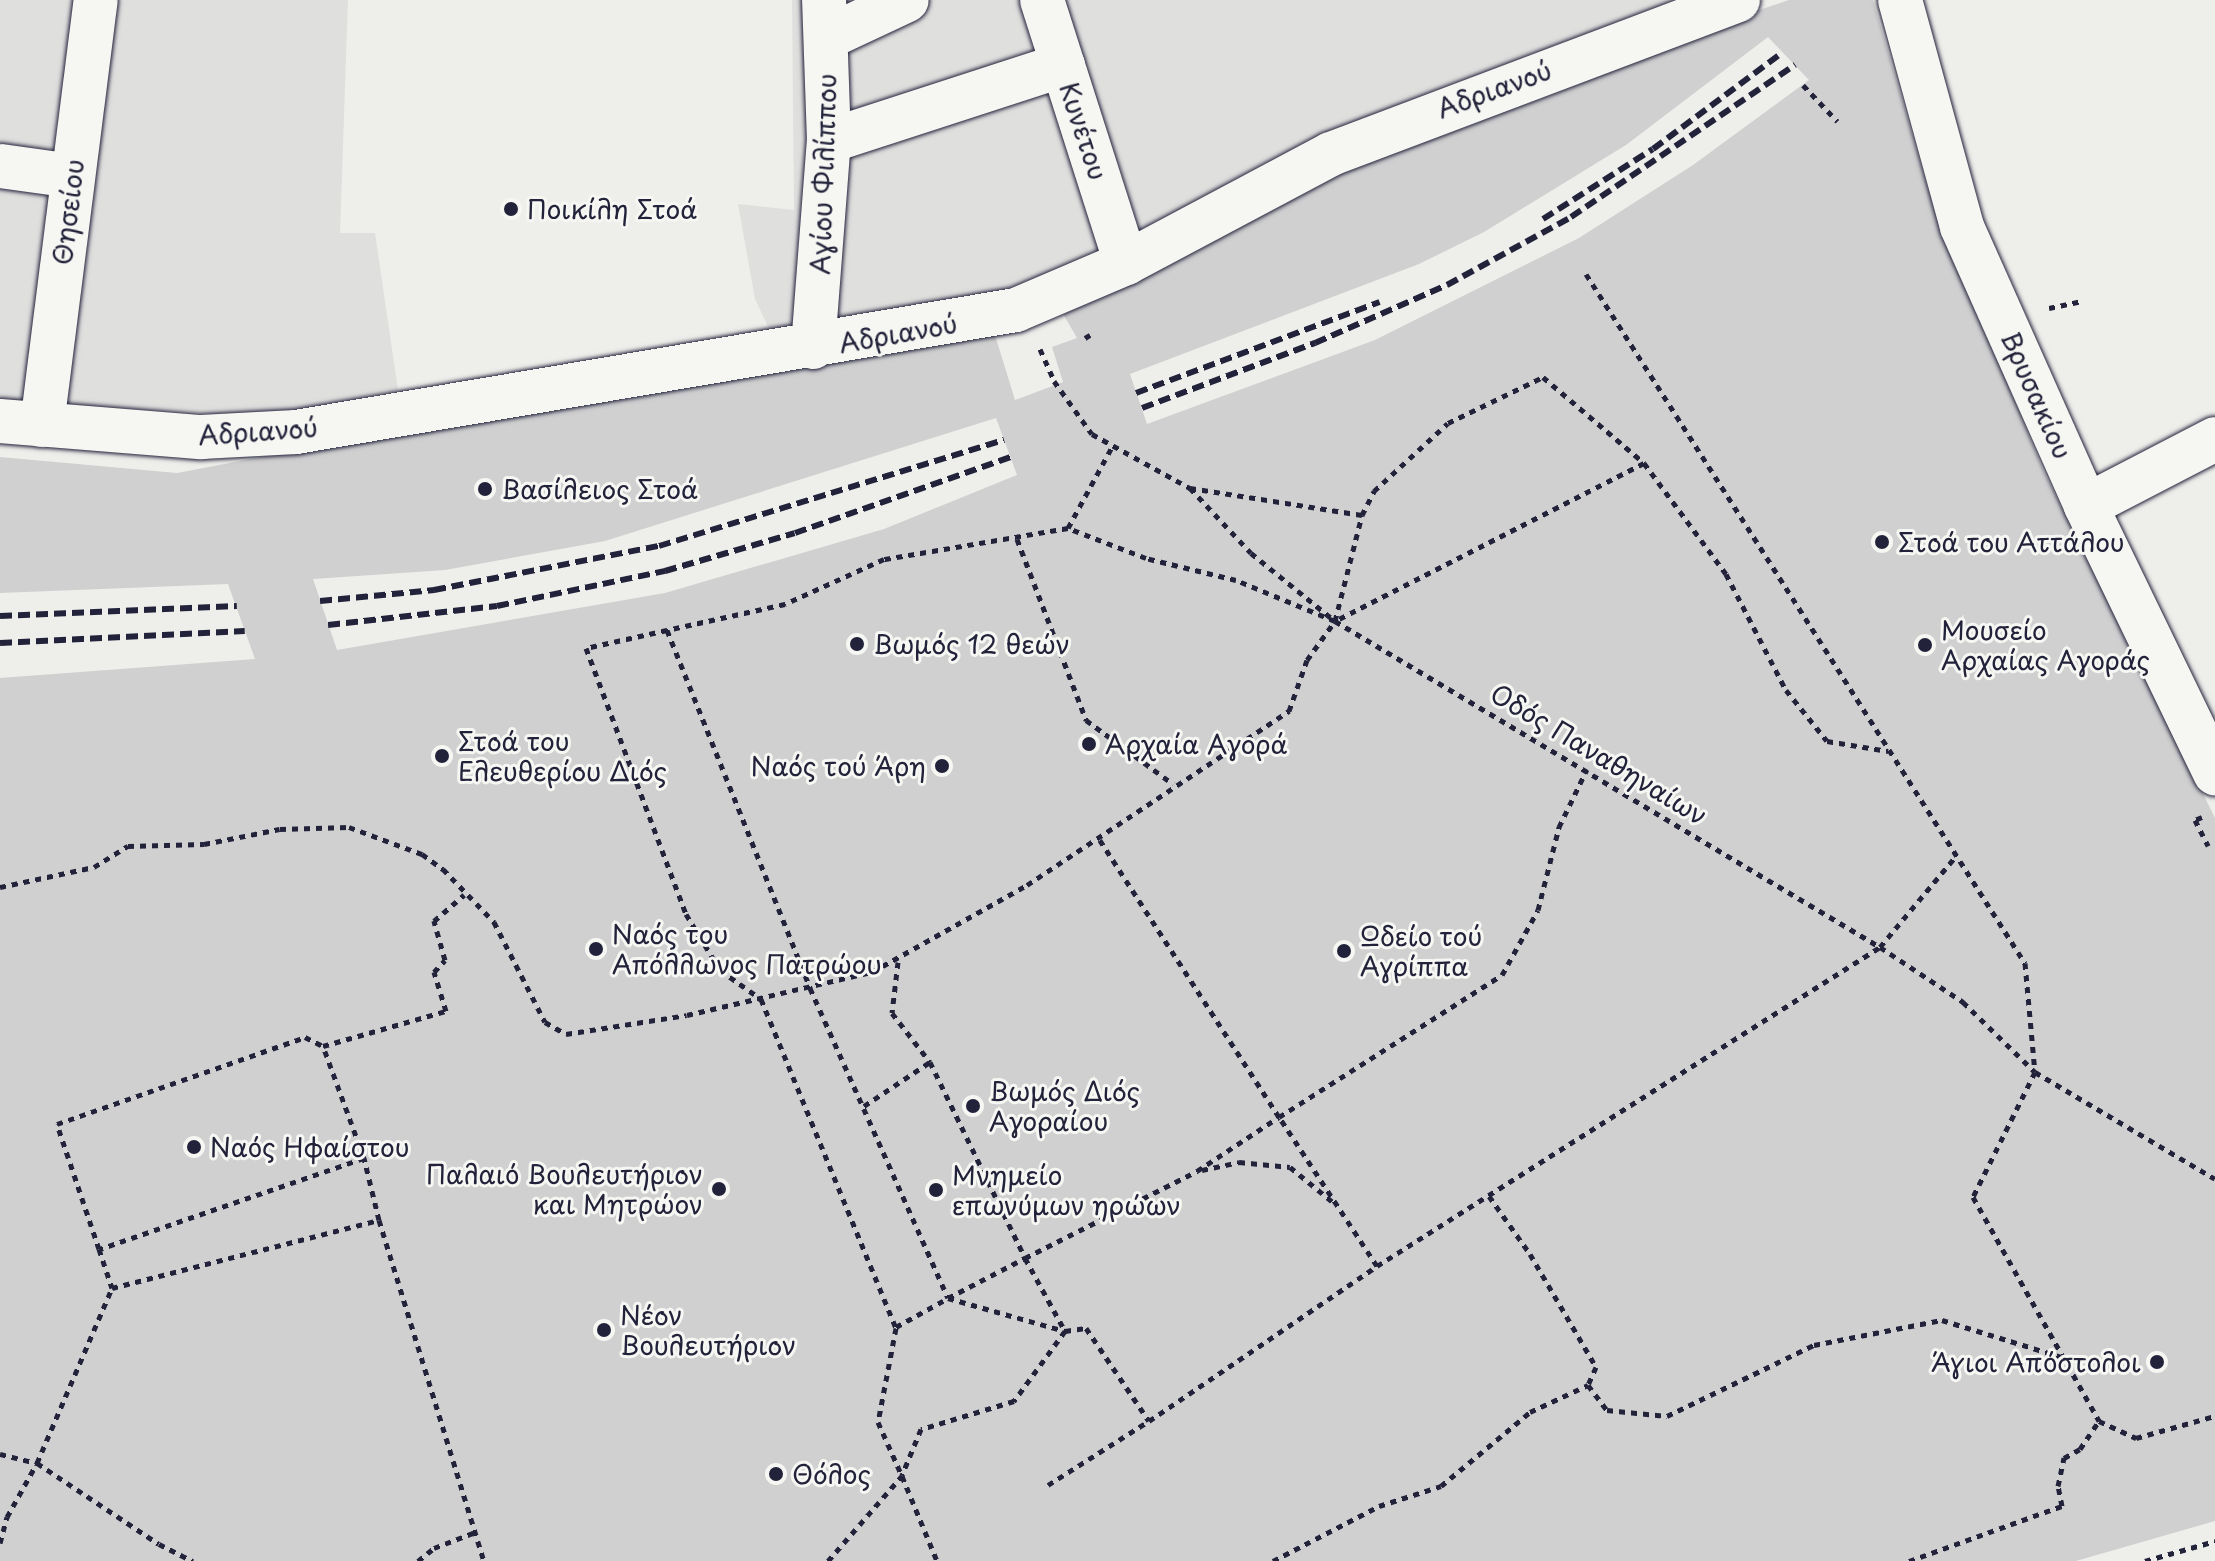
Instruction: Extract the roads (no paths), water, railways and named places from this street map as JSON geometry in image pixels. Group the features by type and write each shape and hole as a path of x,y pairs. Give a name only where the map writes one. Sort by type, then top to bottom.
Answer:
{"street":[{"name":"Θησείου","path":"21,423 72,176 96,0"},
{"path":"825,19 907,0"},
{"name":"Κυνέτου","path":"1042,0 1126,263"},
{"name":"Αδριανού","path":"21,423 201,437 296,432 813,347 1027,307 1126,263 1331,154 1738,0"},
{"name":"Βρυσακίου","path":"1900,0 1962,227 2086,506 2215,773"},
{"name":"Αγίου Φιλίππου","path":"813,347 829,141 825,19"},
{"path":"829,141 1063,65"},
{"path":"0,166 72,176"},
{"path":"2086,506 2215,439"}],"railway":[{"path":"1543,219 1653,149 1783,52"},
{"path":"1142,408 1315,343 1447,285 1571,217 1795,65"},
{"path":"1136,393 1380,302"},
{"path":"320,601 434,590 659,546 1004,440"},
{"path":"328,625 497,606 665,571 795,533 1011,457"},
{"path":"0,616 237,606"},
{"path":"0,643 245,631"}],"place":[{"name":"Ποικίλη Στοά","path":"511,209"},
{"name":"Βασίλειος Στοά","path":"485,489"},
{"name":"Στοά του Αττάλου","path":"1882,542"},
{"name":"Βωμός 12 θεών","path":"857,644"},
{"name":"Μουσείο Αρχαίας Αγοράς","path":"1925,645"},
{"name":"Αρχαία Αγορά","path":"1089,744"},
{"name":"Στοά του Ελευθερίου Διός","path":"442,756"},
{"name":"Ναός τού Άρη","path":"942,766"},
{"name":"Ναός του Απόλλωνος Πατρώου","path":"596,949"},
{"name":"Ωδείο τού Αγρίππα","path":"1344,951"},
{"name":"Βωμός Διός Αγοραίου","path":"973,1106"},
{"name":"Ναός Ηφαίστου","path":"194,1147"},
{"name":"Παλαιό Βουλευτήριον και Μητρώον","path":"719,1189"},
{"name":"Μνημείο επωνύμων ηρώων","path":"936,1190"},
{"name":"Νέον Βουλευτήριον","path":"604,1330"},
{"name":"Άγιοι Απόστολοι","path":"2157,1362"},
{"name":"Θόλος","path":"776,1474"}]}
